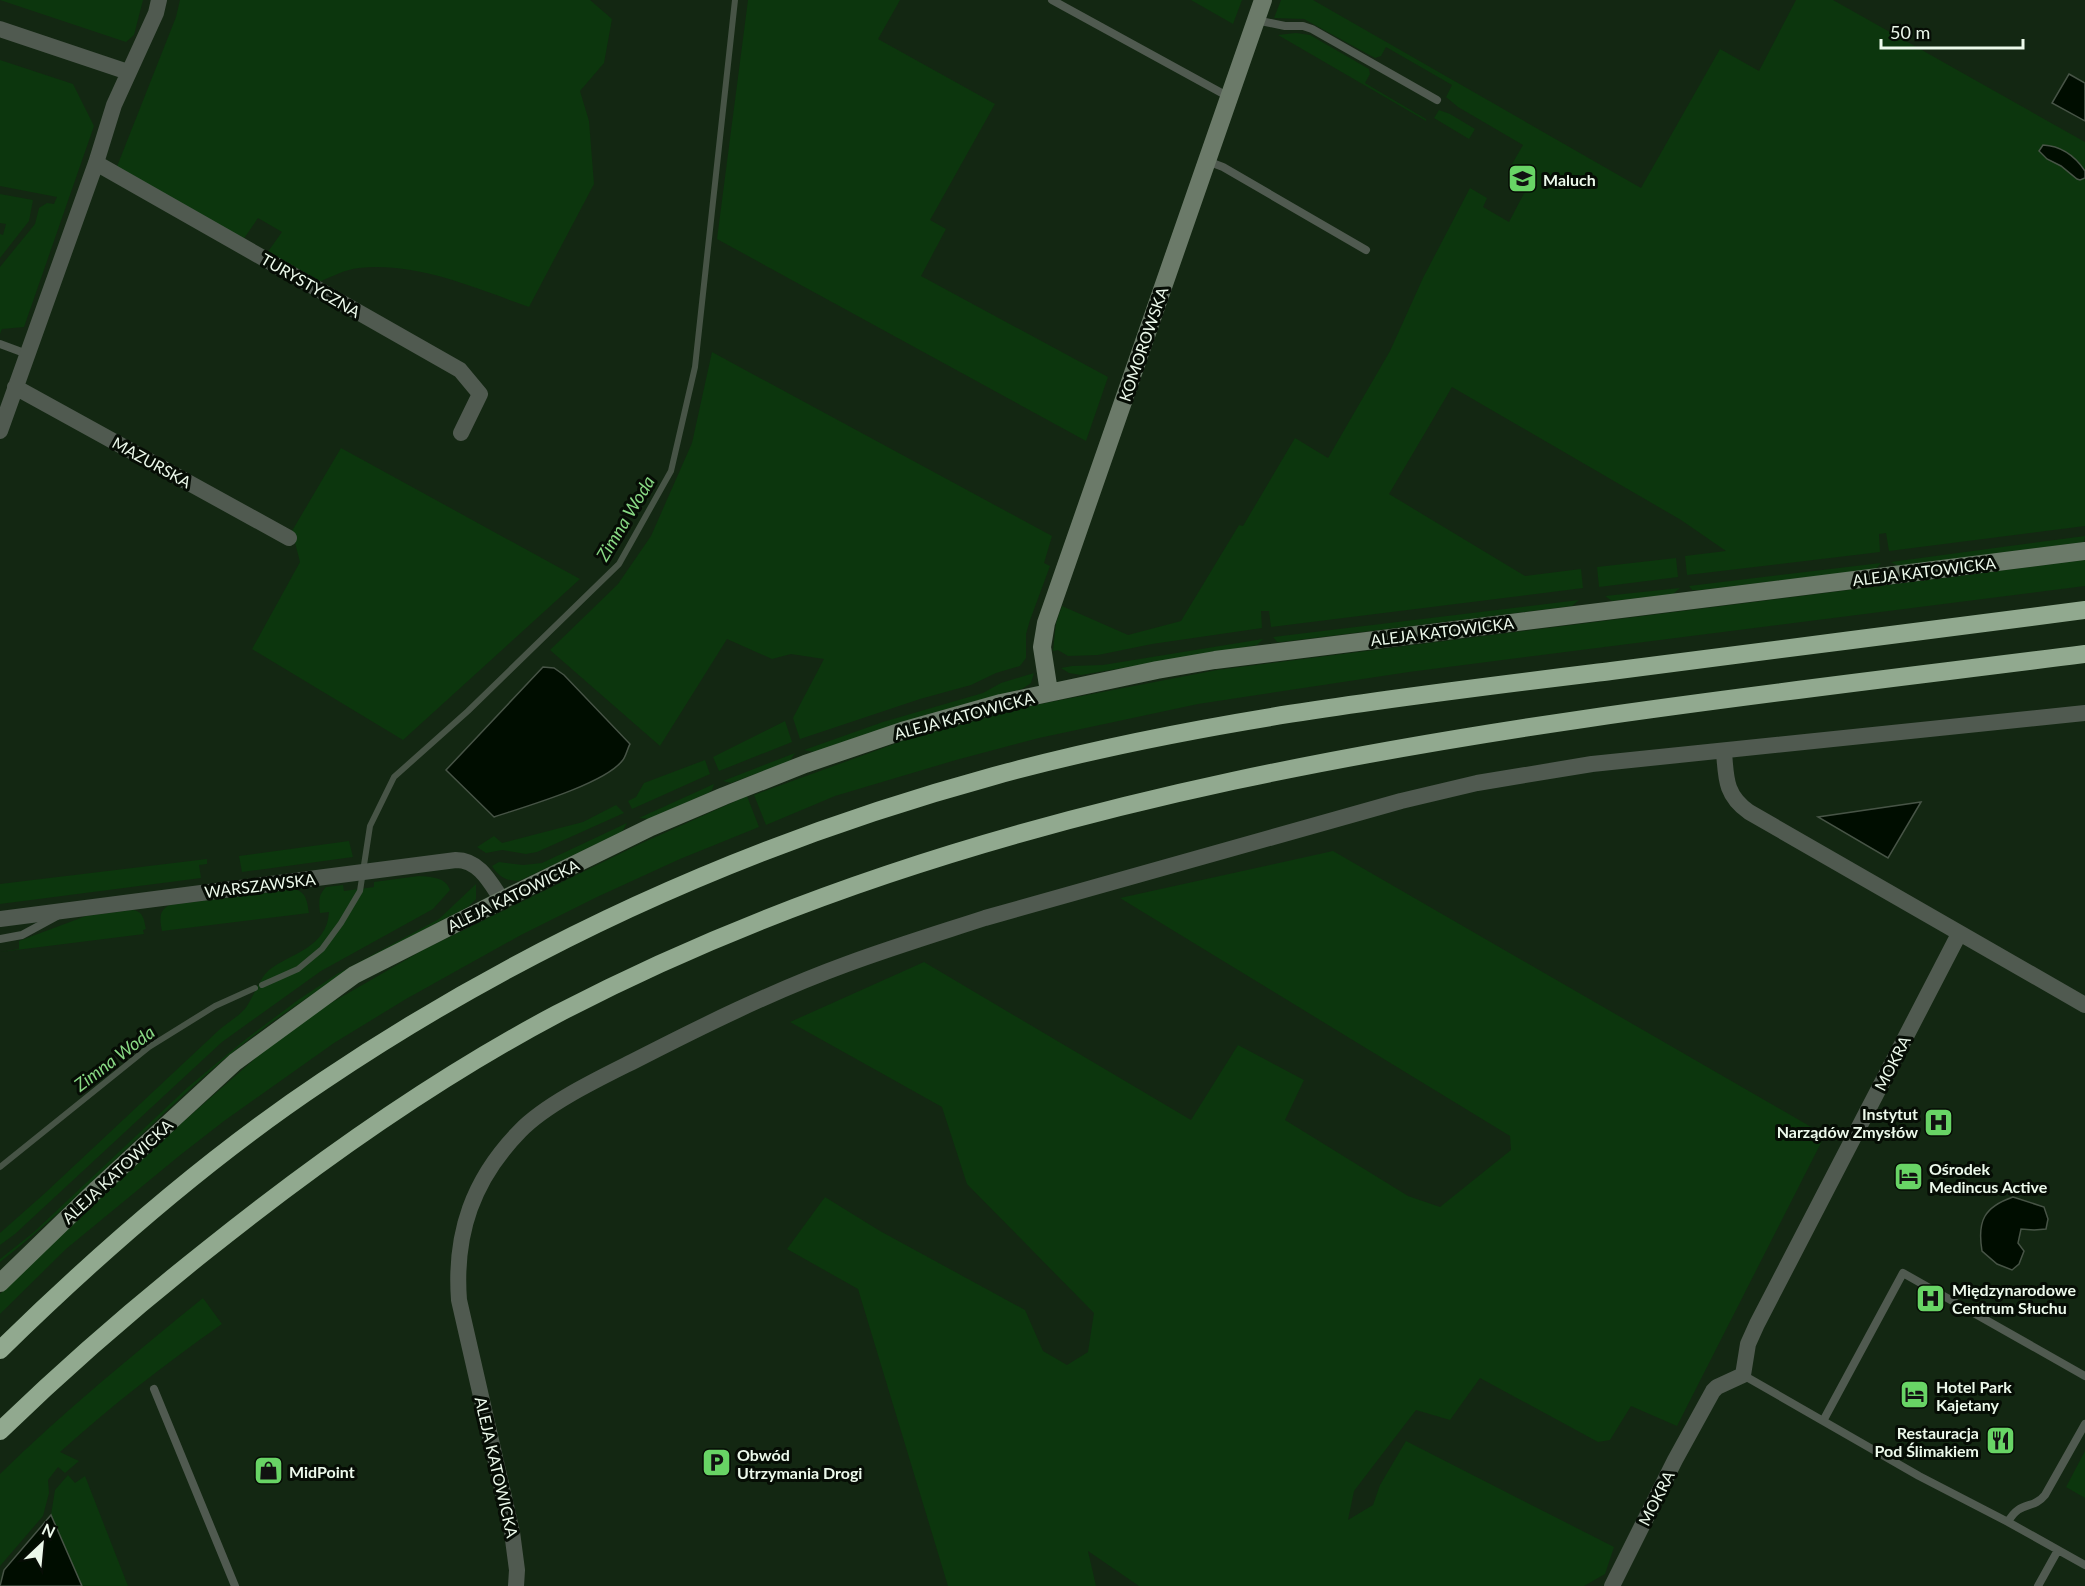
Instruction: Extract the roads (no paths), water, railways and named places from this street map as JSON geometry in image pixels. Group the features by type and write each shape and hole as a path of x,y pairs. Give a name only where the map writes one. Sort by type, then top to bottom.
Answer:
{"highway":[{"path":"0,1350 98,1257 170,1196 256,1128 382,1042 520,962 586,929 717,870 807,834 898,804 998,775 1120,746 1254,721 1506,683 2085,610"},
{"path":"0,1431 41,1390 127,1315 207,1250 305,1173 414,1098 552,1017 612,986 720,937 837,891 1005,838 1133,803 1363,756 1513,729 1622,713 2085,654"}],"street":[{"path":"0,431 96,164 114,105 156,13 159,0"},
{"name":"KOMOROWSKA","path":"1048,692 1042,647 1046,623 1263,0"},
{"path":"0,29 128,72"},
{"name":"TURYSTYCZNA","path":"96,164 460,370 480,394 461,433"},
{"name":"MAZURSKA","path":"15,387 289,538"},
{"name":"ALEJA KATOWICKA","path":"0,1283 97,1189 235,1062 354,975 651,827 767,779 902,731 1048,692 1157,670 1270,652 2085,551"},
{"name":"ALEJA KATOWICKA","path":"516,1586 517,1570 512,1532 464,1325 458,1278 462,1235 478,1186 507,1145 522,1129 538,1117 614,1071 735,1011 846,965 974,922 1401,801 1478,783 1592,764 2085,713"},
{"path":"1724,751 1728,788 1743,808 2085,1005"},
{"name":"WARSZAWSKA","path":"0,919 464,860 479,869 502,900"},
{"name":"MOKRA","path":"1612,1586 1713,1390 1743,1376 1748,1344 1757,1324 1959,934"}],"lane":[{"path":"1052,0 1229,97"},
{"path":"1256,20 1285,26 1312,28 1437,100"},
{"path":"1207,160 1224,167 1366,250"},
{"path":"0,344 27,354"},
{"path":"0,939 22,935 69,910"},
{"path":"1823,1420 1903,1273 2085,1376"},
{"path":"1743,1376 1919,1476 2085,1565"},
{"path":"153,1389 235,1586"},
{"path":"2008,1522 2013,1512 2039,1502 2085,1424"},
{"path":"2038,1586 2058,1550"}],"waterway":[{"name":"Zimna Woda","path":"262,985 298,969 322,949 341,923 360,891 370,826 394,777 468,711 619,564 671,471 695,367 735,0"},
{"name":"Zimna Woda","path":"0,1167 149,1047 215,1006 255,988"}],"place":[{"name":"Maluch","path":"1522,179"},
{"name":"Instytut Narządów Zmysłów","path":"1939,1122"},
{"name":"Ośrodek Medincus Active","path":"1908,1177"},
{"name":"Międzynarodowe Centrum Słuchu","path":"1931,1298"},
{"name":"Hotel Park Kajetany","path":"1915,1395"},
{"name":"Restauracja Pod Ślimakiem","path":"2000,1441"},
{"name":"Obwód Utrzymania Drogi","path":"716,1463"},
{"name":"MidPoint","path":"268,1471"}]}
